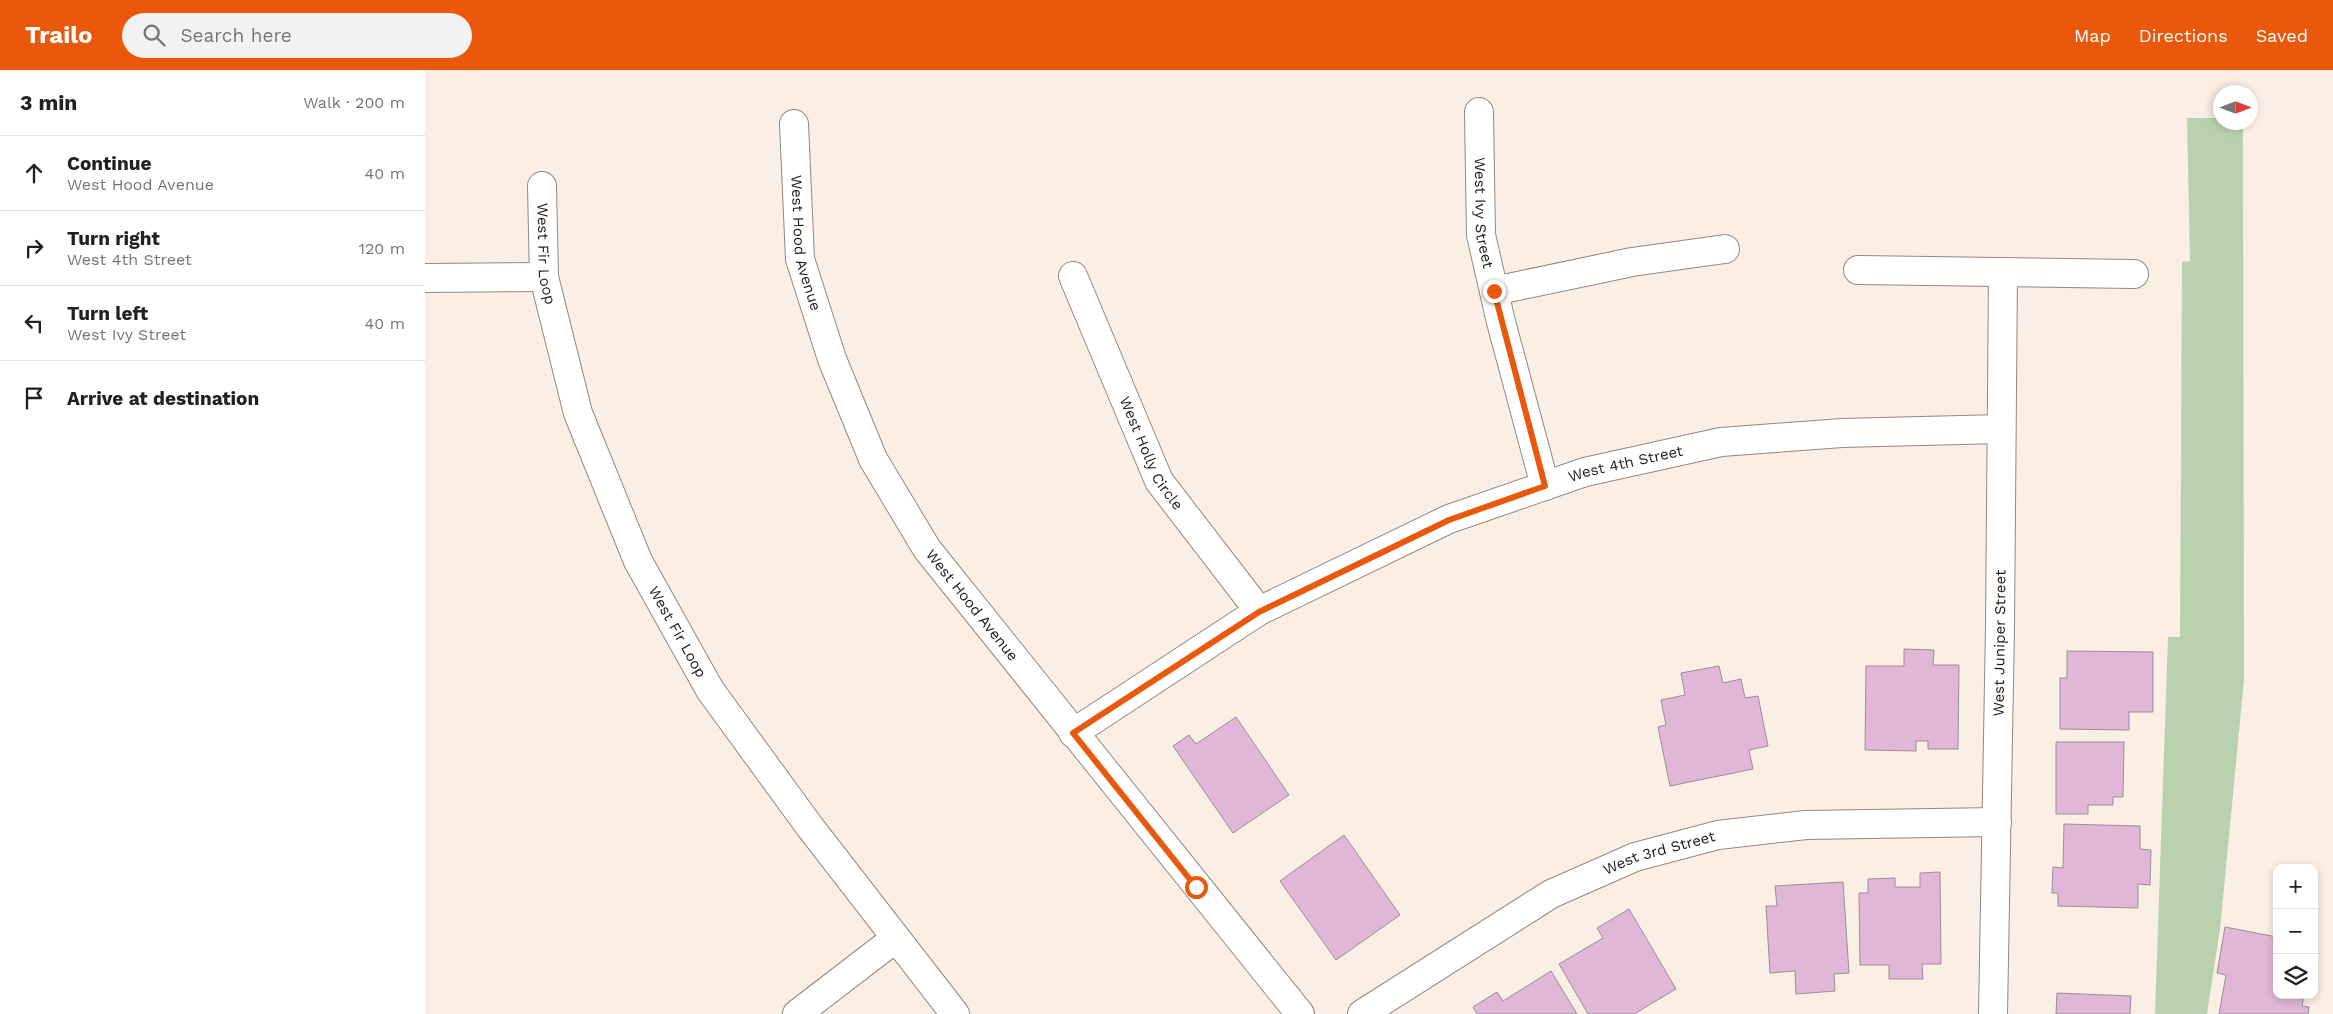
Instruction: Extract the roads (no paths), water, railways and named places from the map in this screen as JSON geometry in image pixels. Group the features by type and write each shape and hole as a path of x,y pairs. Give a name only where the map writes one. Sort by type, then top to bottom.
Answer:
{"street":[{"name":"West Ivy Street","path":"1479,112 1481,235 1545,486"},
{"name":"West Hood Avenue","path":"794,124 800,259 832,359 873,459 927,549 1300,1014"},
{"name":"West Fir Loop","path":"542,186 544,278 578,413 638,561 710,690 810,828 955,1014"},
{"path":"1494,291 1632,262 1725,249"},
{"path":"1858,270 2134,274"},
{"name":"West Juniper Street","path":"1993,1014 2003,272"},
{"name":"West Holly Circle","path":"1073,276 1159,481 1259,612"},
{"path":"425,278 544,278"},
{"name":"West 4th Street","path":"1073,733 1259,612 1449,520 1585,472 1721,442 1842,433 2001,429"},
{"name":"West 3rd Street","path":"1362,1014 1551,894 1635,857 1719,835 1806,825 1997,822"},
{"path":"797,1014 896,938"}]}
